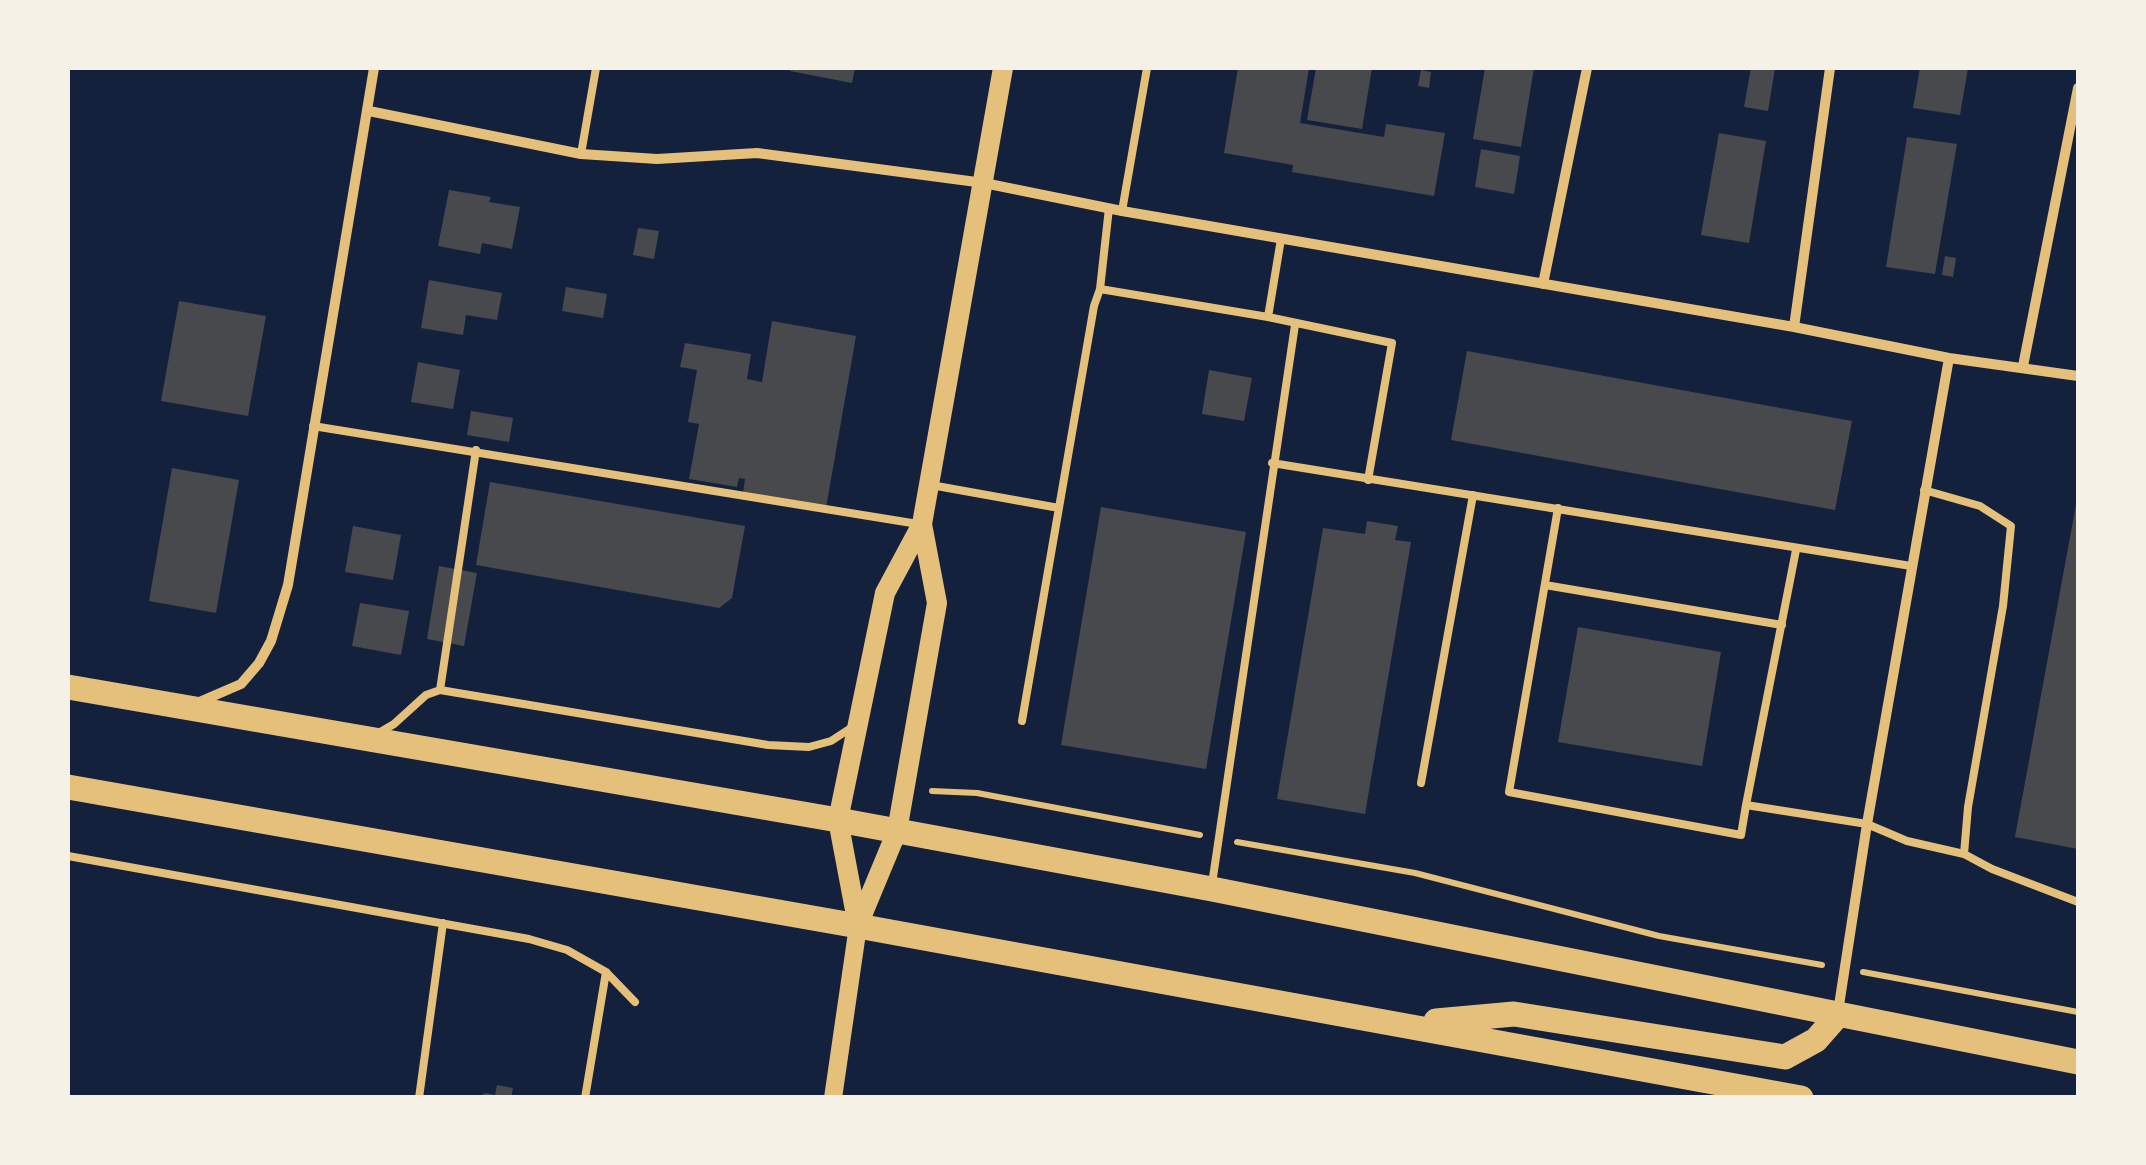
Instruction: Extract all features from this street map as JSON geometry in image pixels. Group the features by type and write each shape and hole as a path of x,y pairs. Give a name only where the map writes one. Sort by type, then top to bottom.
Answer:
{"main road":[{"path":"858,926 838,820 885,593 922,524 1003,68"},
{"path":"858,926 897,831 937,603 922,524"},
{"path":"68,687 1212,889 2078,1062"},
{"path":"68,787 1801,1098"},
{"path":"1403,1024 1514,1014 1785,1058 1816,1040 1838,1016"}],"street":[{"path":"187,708 240,684 259,663 271,642 288,585 374,68"},
{"path":"1543,284 1587,68"},
{"path":"1794,327 1830,68"},
{"path":"2023,366 2078,88"},
{"path":"369,111 581,154 657,159 757,153 984,183 1116,210 1794,327 1950,358 2078,376"},
{"path":"1838,1016 1866,824 1950,358"},
{"path":"833,1098 858,926"}],"lane":[{"path":"581,154 596,68"},
{"path":"1022,721 1094,306 1148,68"},
{"path":"1268,317 1280,238"},
{"path":"1100,289 1268,317 1392,343 1368,480"},
{"path":"1212,889 1295,325"},
{"path":"313,426 922,524"},
{"path":"440,690 476,450"},
{"path":"1272,463 1911,566"},
{"path":"929,485 1059,508"},
{"path":"1924,490 1980,506 2011,526 1964,854"},
{"path":"1421,783 1473,495"},
{"path":"1558,508 1510,792 1741,835 1796,550"},
{"path":"1545,585 1782,625"},
{"path":"368,739 440,690 768,745 809,747 831,741 858,724"},
{"path":"1746,805 1866,824 1907,841 1964,854 2078,902"},
{"path":"68,856 529,939 567,950 606,972 635,1002"},
{"path":"419,1098 443,923"},
{"path":"585,1098 606,972"}],"path":[{"path":"977,793 1415,873 1659,936 2078,1012"}],"building":[{"path":"855,68 852,83 790,71"},
{"path":"1238,68 1309,68 1300,123 1384,137 1386,124 1445,133 1434,196 1292,172 1293,165 1224,153"},
{"path":"1316,68 1372,68 1362,129 1307,120"},
{"path":"1485,68 1534,68 1521,147 1473,139"},
{"path":"1751,68 1775,68 1768,111 1744,107"},
{"path":"1920,68 1968,68 1960,115 1913,108"},
{"path":"1421,70 1431,72 1429,88 1418,86"},
{"path":"1719,133 1766,141 1749,243 1701,235"},
{"path":"1907,137 1957,144 1935,274 1886,267"},
{"path":"1481,149 1520,156 1514,194 1475,187"},
{"path":"449,190 520,207 512,249 482,243 480,254 438,246"},
{"path":"638,228 659,231 654,259 633,255"},
{"path":"1945,256 1956,258 1953,277 1942,275"},
{"path":"429,280 502,293 497,320 466,315 463,335 421,328"},
{"path":"566,287 607,294 603,318 562,311"},
{"path":"179,301 266,316 248,416 161,401"},
{"path":"772,321 856,336 826,508 743,493 745,479 739,478 737,487 689,479 699,424 688,422 697,370 680,367 685,343 751,354 747,379 762,382"},
{"path":"1467,351 1852,421 1835,510 1451,440"},
{"path":"418,362 460,370 453,409 411,402"},
{"path":"1209,370 1252,378 1244,421 1202,414"},
{"path":"471,411 513,418 509,442 467,435"},
{"path":"172,468 239,480 216,613 149,601"},
{"path":"490,482 745,526 732,598 719,608 476,565"},
{"path":"2078,499 2078,849 2015,837"},
{"path":"1101,507 1246,532 1206,769 1061,745"},
{"path":"1367,521 1398,526 1395,540 1411,542 1365,814 1277,799 1323,528 1365,534"},
{"path":"353,526 401,535 393,580 345,572"},
{"path":"439,566 477,573 464,646 427,639"},
{"path":"360,603 409,611 401,655 352,646"},
{"path":"1578,627 1721,652 1702,766 1558,742"},
{"path":"497,1085 513,1088 511,1098 475,1098 486,1093 495,1095"}]}
